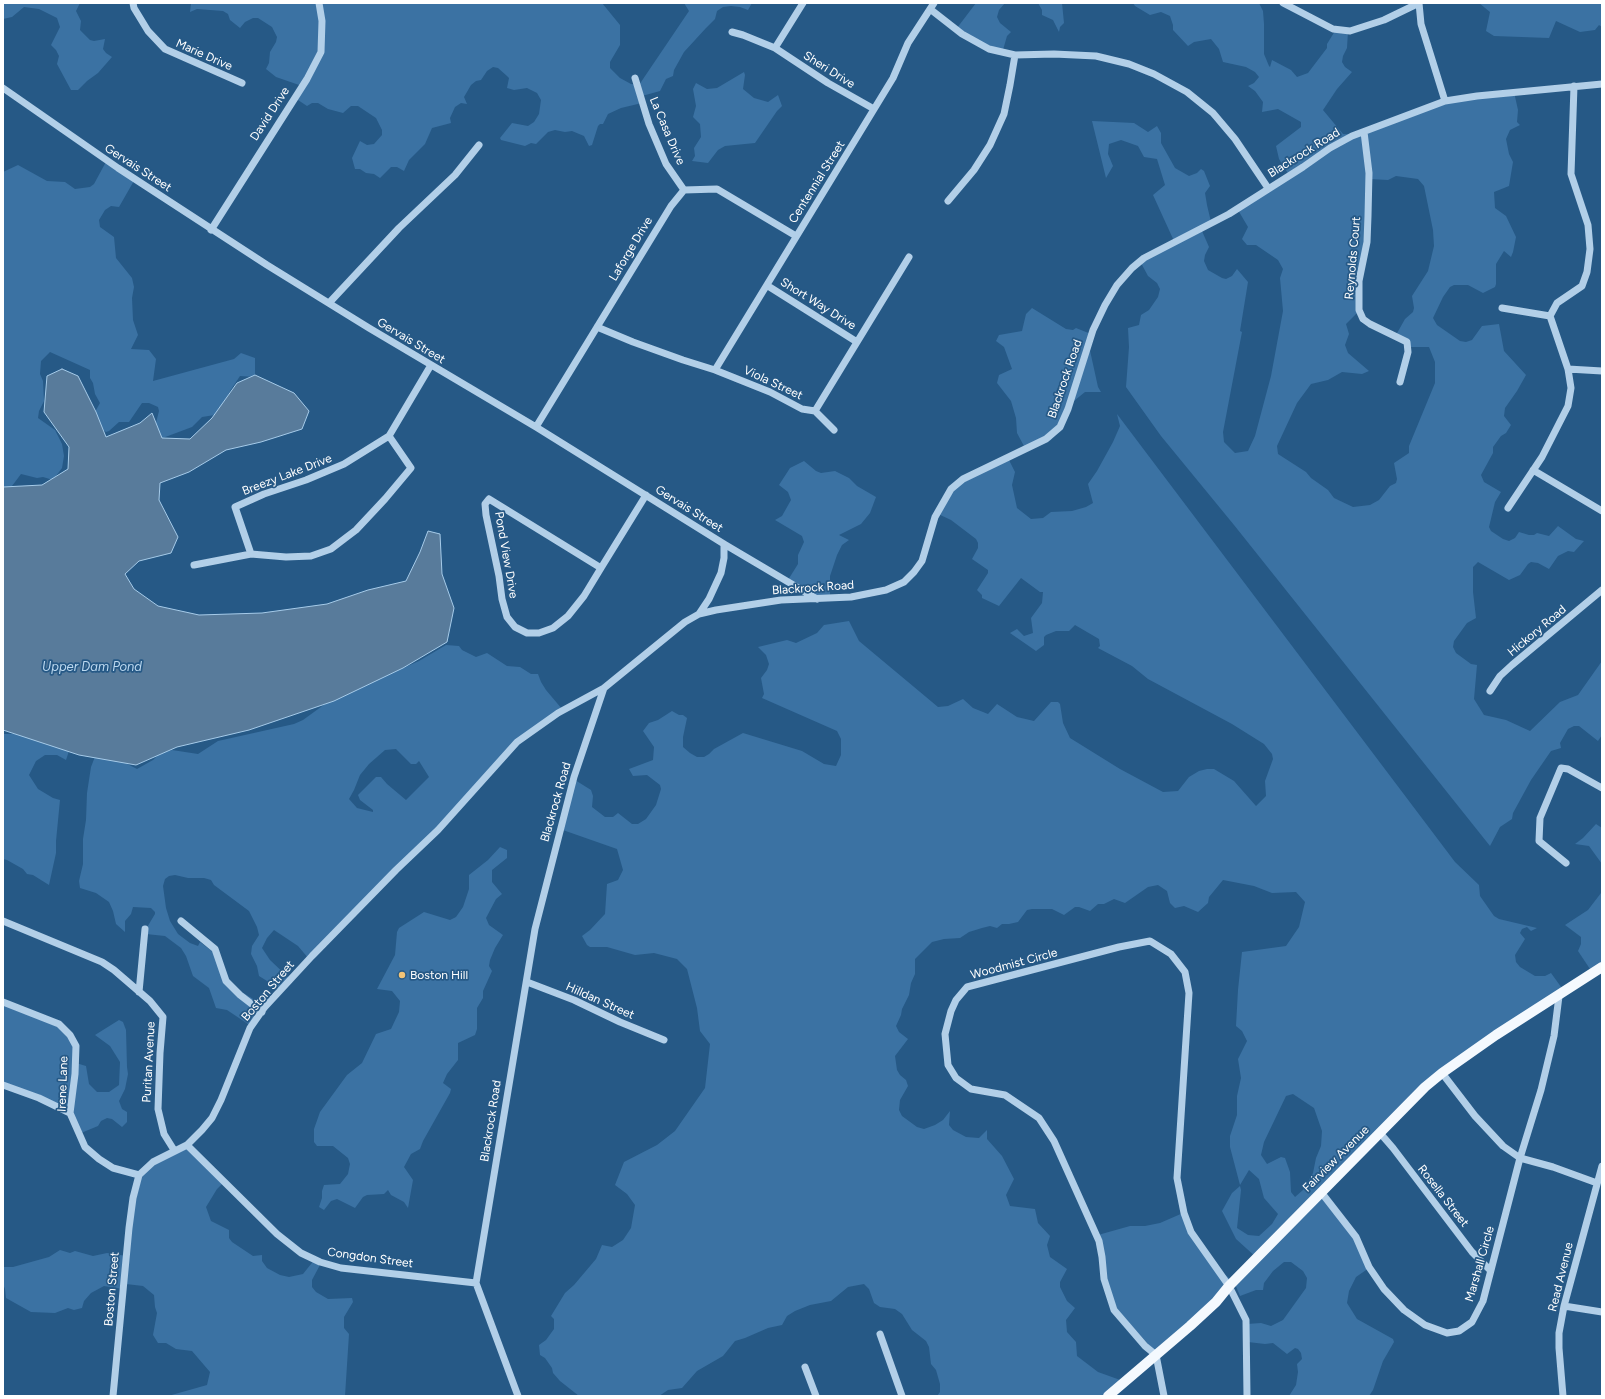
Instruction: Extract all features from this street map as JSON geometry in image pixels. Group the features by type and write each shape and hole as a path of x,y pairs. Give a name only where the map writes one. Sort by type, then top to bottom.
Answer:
{"main road":[{"name":"Fairview Avenue","path":"1108,1396 1216,1302 1229,1286 1321,1192 1425,1087 1442,1072 1496,1035 1602,967"}],"street":[{"name":"Marie Drive","path":"133,3 134,8 148,31 165,49 195,64 242,83"},
{"name":"David Drive","path":"211,230 307,79 321,52 322,21 319,3"},
{"path":"774,48 803,3"},
{"path":"1283,3 1333,29 1350,31 1384,20 1419,3 1421,24 1445,101"},
{"path":"932,6 962,34 989,49 1015,55 1054,54 1096,56 1129,64 1154,74 1187,92 1213,113 1235,140 1268,188"},
{"name":"Centennial Street","path":"716,370 893,78 908,43 932,6"},
{"name":"Sheri Drive","path":"732,32 774,48 828,83 874,109"},
{"path":"948,201 974,170 990,145 1004,114 1015,55"},
{"name":"La Casa Drive","path":"635,78 649,124 666,164 684,190"},
{"name":"Blackrock Road","path":"518,1396 476,1283 537,922 574,776 604,688 685,622 699,614 780,600 851,597 886,590 904,582 922,561 935,517 951,489 962,479 1046,439 1060,427 1068,409 1093,330 1105,305 1117,285 1132,268 1144,258 1229,214 1330,148 1352,136 1445,101 1477,96 1602,84"},
{"path":"1508,508 1542,457 1568,406 1571,388 1568,369 1550,316 1557,303 1582,286 1587,272 1590,249 1588,225 1571,174 1574,86"},
{"name":"Gervais Street","path":"3,88 69,135 211,230 431,365 536,427 724,544 817,599"},
{"name":"Reynolds Court","path":"1364,132 1369,173 1368,216 1367,242 1359,281 1359,310 1363,319 1370,324 1407,342 1408,352 1400,382"},
{"path":"329,303 399,228 455,176 479,146"},
{"path":"684,190 717,189 796,236"},
{"name":"Laforge Drive","path":"536,427 670,206 684,190"},
{"path":"834,430 816,411 909,257"},
{"name":"Short Way Drive","path":"768,286 857,342"},
{"path":"1502,308 1550,316"},
{"name":"Viola Street","path":"597,326 633,342 716,370 770,392 802,409 816,411"},
{"name":"Breezy Lake Drive","path":"251,554 235,507 264,494 306,480 344,464 389,436 431,365"},
{"path":"1568,369 1602,371"},
{"path":"194,565 251,554 286,557 312,556 331,549 356,530 411,468 389,436"},
{"path":"1533,470 1602,512"},
{"name":"Pond View Drive","path":"601,568 489,499 486,504 486,515 499,576 502,599 507,617 515,627 527,633 539,633 553,628 568,616 584,596 646,495"},
{"path":"699,614 709,599 721,573 724,558 724,544"},
{"name":"Hickory Road","path":"1490,691 1500,676 1512,665 1602,590"},
{"name":"Boston Street","path":"113,1396 129,1228 133,1198 139,1176 153,1162 174,1150 187,1145 212,1118 221,1100 250,1028 284,985 438,830 517,742 558,713 604,688"},
{"path":"1566,863 1539,841 1540,818 1561,768 1568,769 1602,788"},
{"name":"Puritan Avenue","path":"3,921 102,962 114,970 150,1001 163,1017 158,1109 164,1134 174,1150"},
{"path":"181,921 215,949 226,981 240,995 262,1012"},
{"path":"139,992 145,929"},
{"name":"Woodmist Circle","path":"1156,1355 1145,1346 1114,1310 1104,1279 1099,1241 1057,1147 1039,1118 1006,1095 971,1089 956,1078 948,1065 945,1034 951,1011 956,1000 967,987 1119,947 1150,941 1171,954 1185,972 1189,993 1177,1178 1179,1192 1191,1232 1229,1286 1246,1320 1246,1396"},
{"name":"Hilldan Street","path":"526,982 574,1000 620,1022 664,1040"},
{"name":"Marshall Circle","path":"1321,1192 1356,1237 1369,1266 1384,1289 1404,1310 1425,1325 1447,1333 1459,1331 1472,1322 1483,1300 1520,1158 1541,1090 1554,1036 1559,996"},
{"name":"Irene Lane","path":"3,1002 59,1024 70,1035 76,1046 75,1080 70,1113 85,1147 113,1168 139,1176"},
{"path":"1442,1072 1475,1116 1503,1146 1520,1158 1553,1167 1598,1183"},
{"path":"3,1085 39,1098 70,1113"},
{"name":"Rosella Street","path":"1380,1133 1468,1246 1490,1270"},
{"name":"Congdon Street","path":"187,1145 277,1234 301,1252 320,1262 341,1268 476,1283"},
{"name":"Read Avenue","path":"1563,1396 1559,1333 1564,1306 1602,1166"},
{"path":"1564,1306 1602,1312"},
{"path":"880,1334 902,1396"},
{"path":"1156,1355 1164,1396"},
{"path":"805,1367 816,1396"}],"shaded area":[{"path":"3,3 80,3 76,11 81,21 80,30 90,40 94,41 105,39 103,49 112,57 98,73 78,90 71,90 57,64 59,56 51,45 60,27 57,18 39,9 24,7 12,17 3,19"},
{"path":"191,3 602,3 620,25 620,45 610,62 610,68 620,78 631,84 639,85 689,11 684,3 752,3 748,10 731,6 723,7 717,11 715,19 684,52 674,70 673,76 666,79 660,91 642,96 642,103 621,108 608,114 603,124 598,126 592,145 589,146 584,136 572,131 565,132 555,130 548,132 536,144 531,143 525,146 501,140 500,138 512,123 528,126 534,122 539,114 541,100 537,93 527,88 514,90 507,88 509,78 498,68 493,67 487,71 481,80 476,81 471,85 464,97 467,104 461,103 455,107 450,118 451,123 432,128 425,144 409,160 404,171 397,167 391,167 380,178 374,174 366,173 360,169 355,169 352,158 360,141 367,145 374,144 382,135 382,130 376,118 358,106 351,106 343,113 328,109 318,103 312,103 307,106 295,98 302,86 276,77 266,69 269,63 270,52 276,42 277,37 272,27 258,18 253,18 245,22 240,28 230,20 228,14 223,11 197,9 190,12"},
{"path":"976,3 1005,3 999,10 997,17 1000,23 1011,32 1007,36 1003,50 991,49 957,28"},
{"path":"1038,3 1062,3 1064,23 1060,27 1059,32 1053,20 1042,15 1042,10"},
{"path":"1133,3 1259,3 1263,11 1264,54 1269,66 1270,67 1272,60 1291,70 1297,77 1308,73 1327,48 1327,44 1335,31 1348,31 1347,48 1342,62 1345,67 1352,72 1337,89 1323,110 1343,134 1359,135 1443,101 1514,92 1518,110 1517,122 1520,125 1510,130 1506,139 1509,154 1513,162 1509,186 1494,192 1495,208 1506,216 1516,237 1513,252 1511,257 1504,251 1496,264 1495,287 1483,293 1468,285 1454,285 1450,287 1443,297 1433,318 1437,325 1460,341 1466,342 1472,340 1482,326 1499,324 1504,351 1526,375 1505,408 1504,416 1511,425 1493,447 1493,453 1481,475 1484,482 1501,492 1495,502 1489,527 1491,531 1509,541 1515,538 1519,532 1529,535 1534,535 1537,533 1549,536 1558,526 1576,539 1584,541 1574,552 1568,551 1558,556 1549,569 1538,563 1531,562 1520,575 1509,580 1478,562 1473,567 1473,592 1476,618 1467,623 1454,641 1453,647 1456,653 1471,664 1477,665 1474,699 1484,715 1506,720 1530,731 1560,702 1578,695 1602,661 1602,735 1598,741 1579,726 1574,726 1568,729 1560,743 1561,748 1551,751 1531,780 1513,813 1512,819 1500,827 1490,846 1234,525 1161,436 1126,387 1129,347 1128,328 1139,325 1141,315 1149,310 1158,297 1160,289 1157,283 1148,276 1141,263 1174,241 1153,195 1165,185 1157,159 1144,157 1138,146 1121,140 1109,144 1108,154 1113,166 1106,178 1092,121 1134,123 1148,132 1157,126 1161,133 1161,143 1175,168 1189,176 1197,173 1201,169 1204,171 1210,186 1205,193 1211,222 1202,231 1209,247 1204,261 1208,270 1222,278 1226,279 1232,276 1237,269 1248,282 1240,331 1242,332 1223,432 1224,442 1235,453 1248,451 1255,436 1271,376 1283,311 1280,278 1283,269 1278,260 1256,245 1247,245 1242,239 1248,227 1238,210 1289,175 1279,159 1276,146 1301,127 1301,122 1278,109 1262,112 1263,102 1255,91 1248,86 1254,83 1259,77 1255,72 1246,67 1223,62 1219,49 1211,39 1194,42 1188,46 1173,30 1170,16 1161,12 1150,15 1135,6","holes":["1396,176 1418,179 1424,186 1433,230 1434,246 1428,271 1412,296 1414,308 1413,312 1405,319 1396,335 1409,347 1429,347 1435,362 1435,383 1409,446 1409,453 1394,463 1397,479 1396,483 1390,486 1379,500 1370,505 1353,507 1334,498 1328,490 1311,478 1306,472 1278,454 1277,446 1297,403 1311,384 1328,380 1342,372 1362,374 1369,371 1348,353 1345,345 1349,334 1346,324 1360,310 1360,280 1370,179 1388,180"]},
{"path":"1479,3 1602,3 1602,27 1599,25 1595,30 1580,32 1556,21 1549,38 1494,36 1486,31 1490,12"},
{"path":"744,72 743,89 754,98 768,102 778,95 782,106 755,143 725,146 718,150 708,163 692,161 695,156 694,148 701,137 700,124 693,117 696,106 693,89 696,83 707,89 717,88"},
{"path":"107,160 135,179 119,207 111,206 105,210 99,220 100,227 114,237 116,258 132,278 134,287 132,298 133,320 138,335 131,349 149,350 156,359 153,381 234,359 241,353 255,358 255,377 240,376 230,391 221,414 202,417 192,427 160,439 154,431 159,411 158,407 149,403 142,403 129,422 119,422 109,431 106,432 96,425 95,412 100,403 95,394 93,383 90,378 90,370 50,352 41,361 40,374 43,381 44,401 39,411 38,418 55,430 62,444 64,456 62,468 53,480 21,474 9,490 3,492 3,172 18,165 47,181 65,182 75,189 90,187 94,184"},
{"path":"1032,308 1066,329 1073,330 1076,328 1091,334 1089,346 1098,387 1101,392 1085,392 1069,405 1051,440 1025,448 1017,433 1016,418 1011,401 997,383 999,375 1012,369 1004,347 996,341 999,335 1022,331 1026,314"},
{"path":"1117,414 1455,862 1479,885 1480,896 1494,916 1499,919 1537,928 1531,931 1527,927 1522,929 1520,933 1525,939 1515,955 1516,962 1520,967 1535,976 1545,976 1551,973 1564,991 1436,1078 1323,1191 1357,1237 1369,1268 1356,1277 1349,1291 1347,1303 1357,1319 1393,1339 1394,1342 1383,1361 1373,1390 1369,1396 1289,1396 1296,1385 1298,1372 1297,1364 1302,1359 1301,1353 1298,1349 1295,1348 1287,1354 1273,1343 1265,1344 1248,1342 1247,1324 1261,1323 1271,1326 1283,1320 1306,1288 1307,1278 1303,1271 1291,1262 1284,1262 1273,1271 1264,1283 1263,1290 1256,1290 1240,1296 1235,1284 1157,1354 1117,1309 1108,1285 1098,1235 1130,1226 1145,1226 1160,1223 1183,1213 1189,1227 1223,1273 1235,1283 1257,1258 1236,1239 1222,1211 1232,1193 1240,1186 1241,1190 1237,1228 1248,1235 1259,1236 1272,1224 1278,1214 1264,1198 1259,1179 1249,1170 1240,1185 1230,1147 1230,1136 1237,1115 1237,1096 1241,1078 1238,1059 1247,1041 1242,1031 1236,1026 1238,990 1242,952 1286,946 1299,927 1305,902 1296,892 1272,893 1254,886 1223,880 1209,897 1208,903 1198,912 1184,906 1175,908 1170,903 1167,891 1158,885 1148,887 1125,903 1114,899 1104,904 1098,904 1090,911 1075,907 1064,915 1052,909 1027,910 1018,922 1002,924 997,928 990,926 982,928 969,932 960,938 944,939 932,942 915,959 915,974 911,983 909,995 896,1026 899,1032 908,1039 895,1056 897,1070 906,1080 908,1086 900,1100 899,1110 902,1116 917,1127 924,1129 943,1120 950,1111 949,1125 953,1130 966,1137 979,1138 987,1130 987,1139 1002,1156 1014,1179 1006,1195 1010,1206 1035,1209 1038,1223 1050,1236 1047,1245 1050,1257 1067,1269 1060,1282 1060,1287 1067,1301 1075,1308 1066,1320 1067,1332 1076,1342 1077,1356 1098,1372 1123,1381 1115,1393 1118,1396 937,1396 940,1392 940,1384 936,1370 931,1364 929,1347 926,1341 912,1330 902,1314 895,1309 880,1307 874,1303 869,1289 864,1284 848,1287 831,1301 810,1305 795,1311 787,1316 782,1325 768,1328 735,1341 723,1356 697,1371 682,1388 668,1390 659,1396 579,1396 560,1381 553,1373 552,1368 545,1358 540,1355 539,1345 546,1340 554,1329 554,1319 551,1316 565,1293 574,1285 596,1259 602,1245 612,1247 623,1240 631,1228 635,1205 627,1194 615,1185 624,1162 657,1145 675,1131 705,1088 710,1044 700,1031 697,1008 687,969 677,959 654,953 635,955 607,947 590,947 587,945 582,936 605,914 607,884 618,880 623,870 617,849 560,829 575,780 591,790 593,796 592,807 605,817 613,817 618,813 632,824 638,824 646,819 656,805 661,789 660,785 647,775 633,776 629,769 653,760 654,747 643,731 649,723 658,720 672,711 687,718 683,737 683,747 697,757 704,757 714,749 743,733 802,751 824,764 836,766 841,755 841,739 837,731 762,698 764,694 761,678 767,670 769,664 766,655 758,647 787,640 796,643 817,633 824,625 849,621 859,641 938,707 948,706 963,699 973,708 988,714 997,704 1017,717 1034,721 1051,702 1058,702 1060,704 1063,723 1070,738 1120,769 1163,792 1178,791 1189,777 1199,771 1214,769 1234,781 1256,806 1266,796 1265,781 1273,759 1272,754 1264,744 1232,724 1148,679 1132,666 1098,648 1100,646 1099,639 1075,625 1069,631 1056,631 1046,635 1044,637 1044,645 1036,651 1010,633 1017,629 1024,636 1033,633 1031,618 1042,603 1043,592 1040,592 1021,578 999,606 982,598 982,595 977,590 988,573 988,570 972,559 978,548 976,539 951,520 936,513 951,489 1008,458 1015,472 1012,485 1017,508 1031,519 1043,518 1051,512 1072,511 1086,507 1093,503 1088,484 1113,442 1120,426","holes":["1293,1094 1314,1108 1322,1131 1321,1146 1316,1158 1313,1173 1303,1190 1295,1197 1291,1192 1290,1172 1285,1158 1281,1157 1267,1164 1261,1155 1264,1142 1286,1096"]},
{"path":"804,461 816,471 821,473 835,471 849,478 857,486 876,497 870,513 861,524 839,535 849,540 842,545 830,576 830,597 818,598 788,580 798,564 798,555 804,542 802,536 775,520 782,516 791,500 788,492 779,485 790,468"},
{"path":"446,645 459,646 462,650 476,657 487,653 507,666 520,667 531,674 538,674 546,690 562,709 517,741 487,775 309,959 298,946 274,930 267,938 262,948 270,960 290,979 280,989 259,976 257,966 251,954 252,946 259,935 257,927 249,911 214,885 211,880 175,875 169,876 165,879 163,886 166,908 170,921 178,934 190,943 198,946 200,942 217,955 232,985 266,1007 251,1026 227,1010 216,1008 209,988 193,976 186,956 181,948 165,936 146,934 146,929 155,914 151,908 133,907 131,914 125,921 125,932 116,924 109,902 96,893 80,888 79,881 83,864 83,839 86,820 87,793 91,767 96,754 112,756 137,769 153,760 160,753 172,750 198,754 218,741 294,724 303,720 339,696 419,661","holes":["396,749 411,764 416,764 419,761 429,777 406,800 381,777 376,777 358,795 360,800 373,810 373,812 357,808 349,799 360,775 369,764 385,750"]},
{"path":"3,734 31,734 70,748 66,760 57,755 45,755 36,761 29,775 38,789 53,798 60,800 56,853 49,885 33,875 27,874 23,869 3,859"},
{"path":"1596,824 1602,828 1602,864 1589,846 1575,844"},
{"path":"500,847 507,850 507,858 492,870 492,882 502,894 496,899 486,918 489,925 503,935 490,960 489,966 492,971 483,991 483,998 477,1008 477,1029 475,1035 458,1043 458,1060 447,1074 443,1083 451,1089 450,1093 420,1149 411,1154 404,1167 413,1180 408,1208 404,1202 391,1195 388,1190 384,1194 367,1195 363,1197 355,1208 337,1199 331,1201 324,1210 319,1207 324,1185 340,1184 348,1174 350,1164 348,1158 333,1146 317,1146 314,1142 314,1129 320,1112 347,1075 362,1063 376,1034 391,1029 399,1012 400,1001 392,991 377,989 395,955 397,932 399,928 424,912 450,920 456,917 463,907 469,889 469,875 488,860"},
{"path":"1602,886 1602,967 1592,972 1578,951 1581,944 1581,937 1565,925 1588,910 1601,893"},
{"path":"3,1001 37,1014 71,1035 76,1063 86,1066 89,1084 97,1092 109,1092 119,1085 120,1062 110,1046 95,1035 119,1020 123,1022 126,1030 128,1074 125,1089 119,1101 122,1109 127,1112 127,1122 122,1127 112,1119 107,1118 101,1121 98,1126 81,1133 71,1112 3,1084"},
{"path":"184,1146 223,1183 217,1189 206,1207 211,1221 229,1230 229,1238 232,1242 253,1256 262,1255 262,1261 267,1268 280,1275 289,1277 303,1274 315,1259 321,1263 312,1280 312,1287 316,1292 328,1299 352,1298 353,1302 344,1317 344,1328 349,1334 345,1396 168,1396 207,1385 210,1372 192,1351 176,1349 166,1343 158,1343 153,1335 157,1313 154,1295 143,1286 126,1284 123,1289 104,1286 91,1293 84,1301 82,1308 74,1310 68,1308 55,1313 31,1312 6,1298 3,1284 3,1267 13,1267 49,1257 60,1250 70,1253 75,1251 93,1256 107,1253 127,1256 131,1218 143,1171"}],"water":[{"name":"Upper Dam Pond","path":"62,369 78,376 96,412 106,437 140,423 152,413 162,438 190,439 212,418 237,383 255,375 294,393 309,411 302,429 261,442 226,450 189,472 160,483 159,500 178,537 171,553 139,561 125,574 134,589 158,606 199,615 262,613 327,604 368,590 406,581 428,531 440,534 442,574 454,608 447,642 403,668 334,701 249,730 177,747 136,765 79,755 3,730 3,487 42,485 68,469 69,447 44,412 47,376"}],"place":[{"name":"Boston Hill","path":"402,975"}]}
